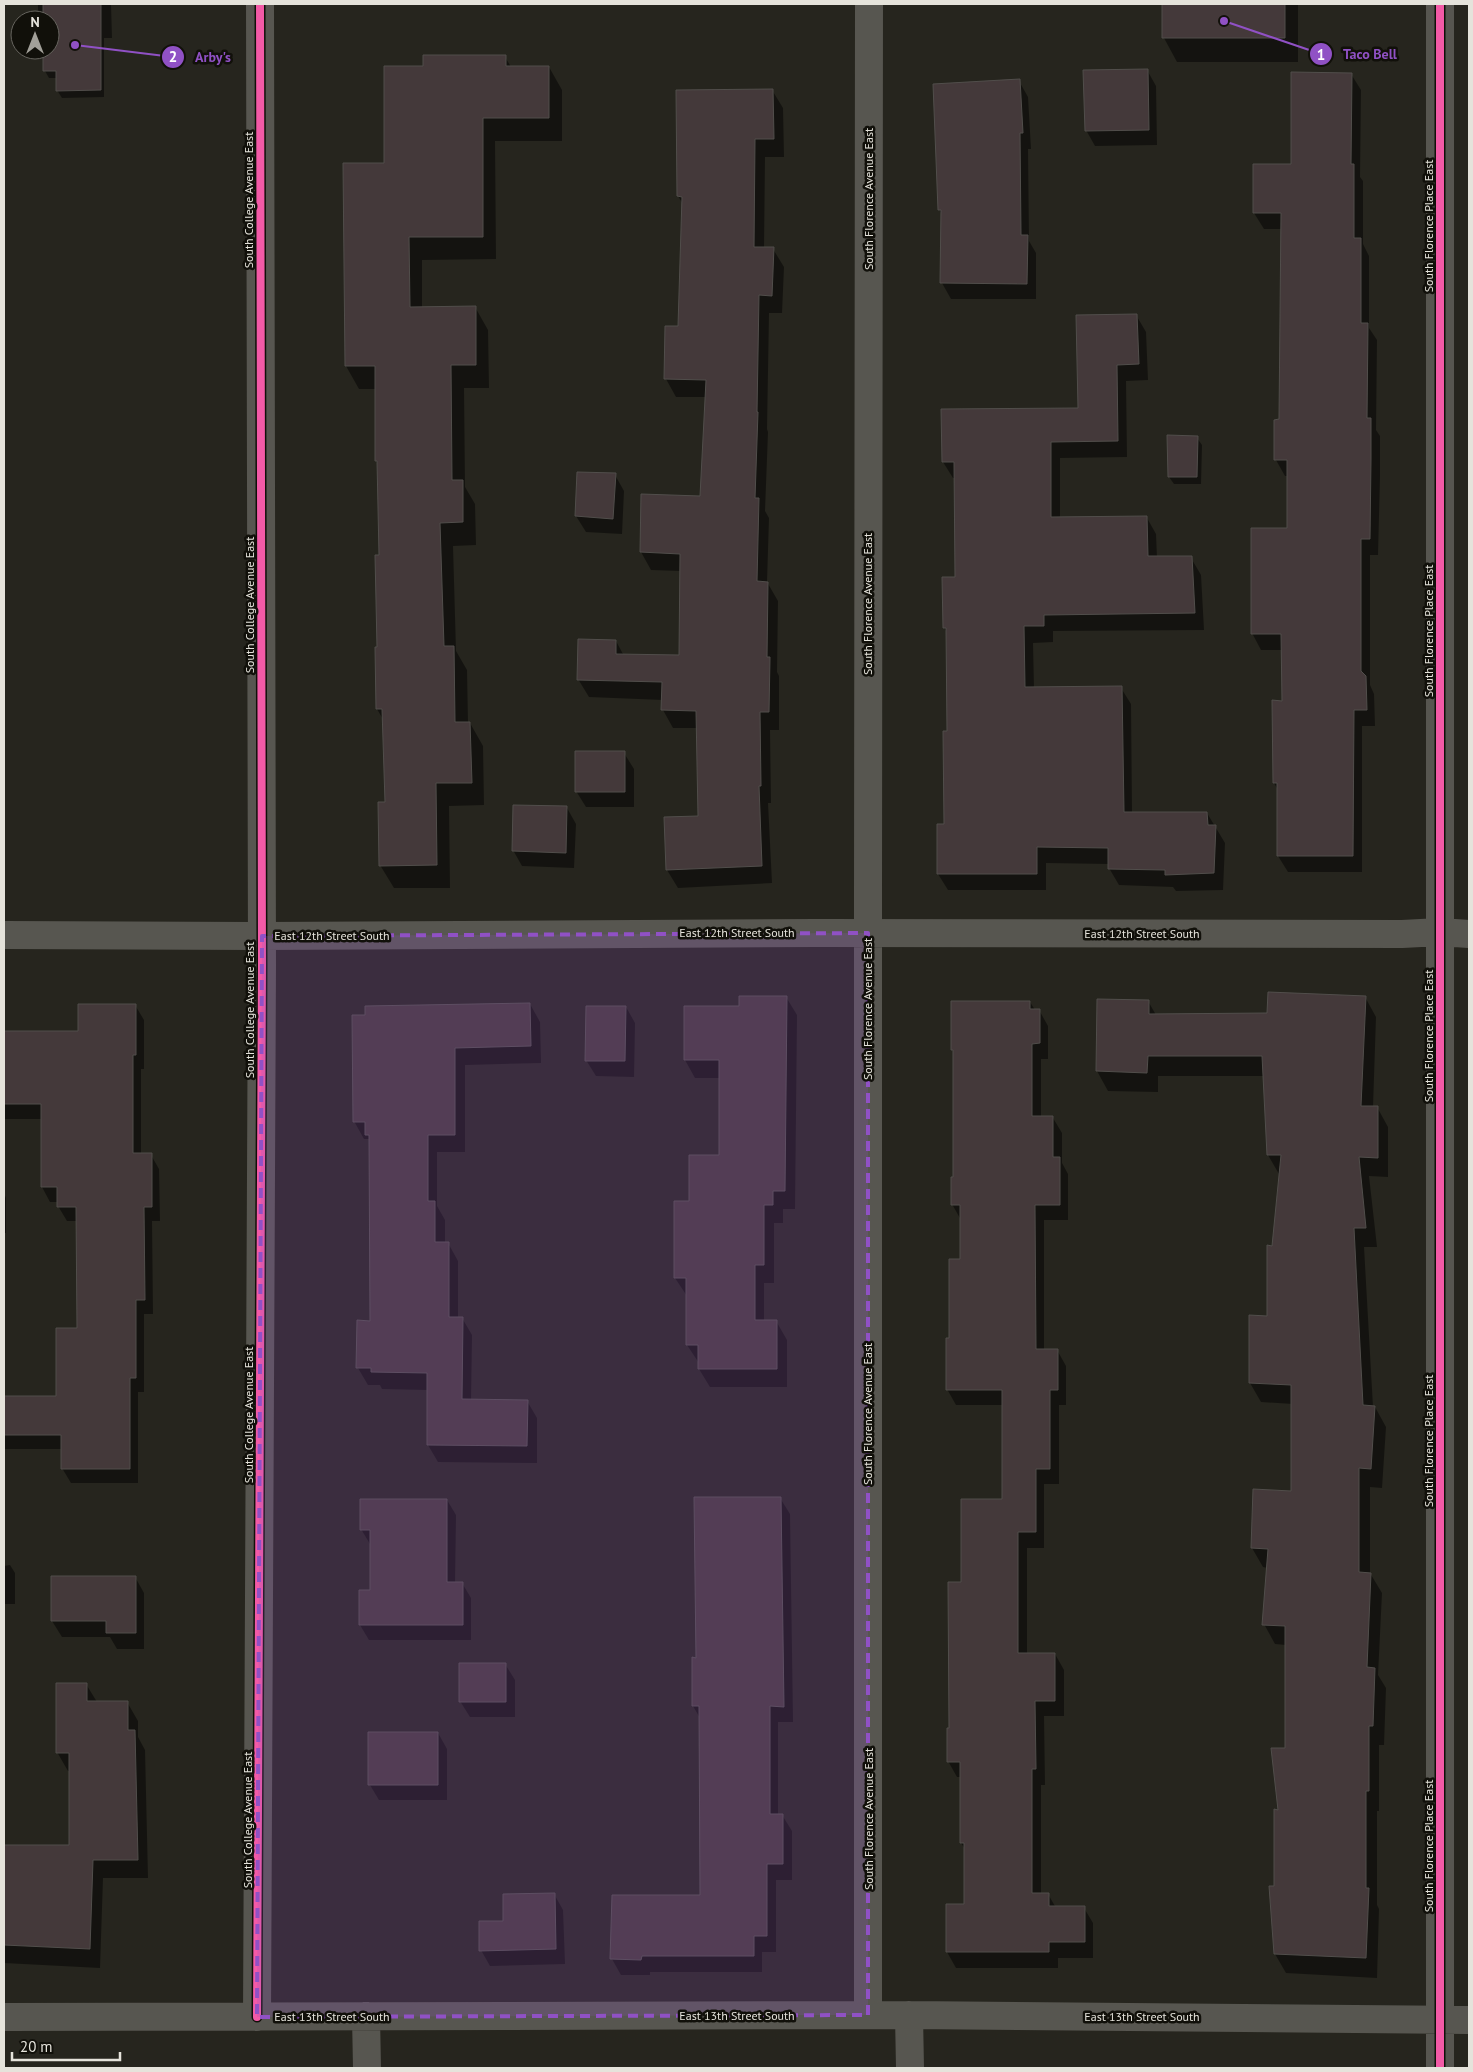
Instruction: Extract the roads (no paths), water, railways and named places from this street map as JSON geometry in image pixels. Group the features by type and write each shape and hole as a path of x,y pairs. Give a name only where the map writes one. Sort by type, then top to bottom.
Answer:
{"street":[{"name":"South College Avenue East","path":"257,2017 262,936 260,4"},
{"name":"South Florence Avenue East","path":"868,2015 870,4"},
{"name":"South Florence Place East","path":"1440,4 1440,2068"},
{"name":"East 12th Street South","path":"4,935 1402,934 1440,932 1469,934"},
{"name":"East 13th Street South","path":"4,2016 909,2015 1469,2020"},
{"path":"909,2015 910,2068"},
{"path":"366,2016 367,2068"}],"place":[{"name":"Taco Bell","path":"1224,21"},
{"name":"Arby's","path":"75,45"}]}
